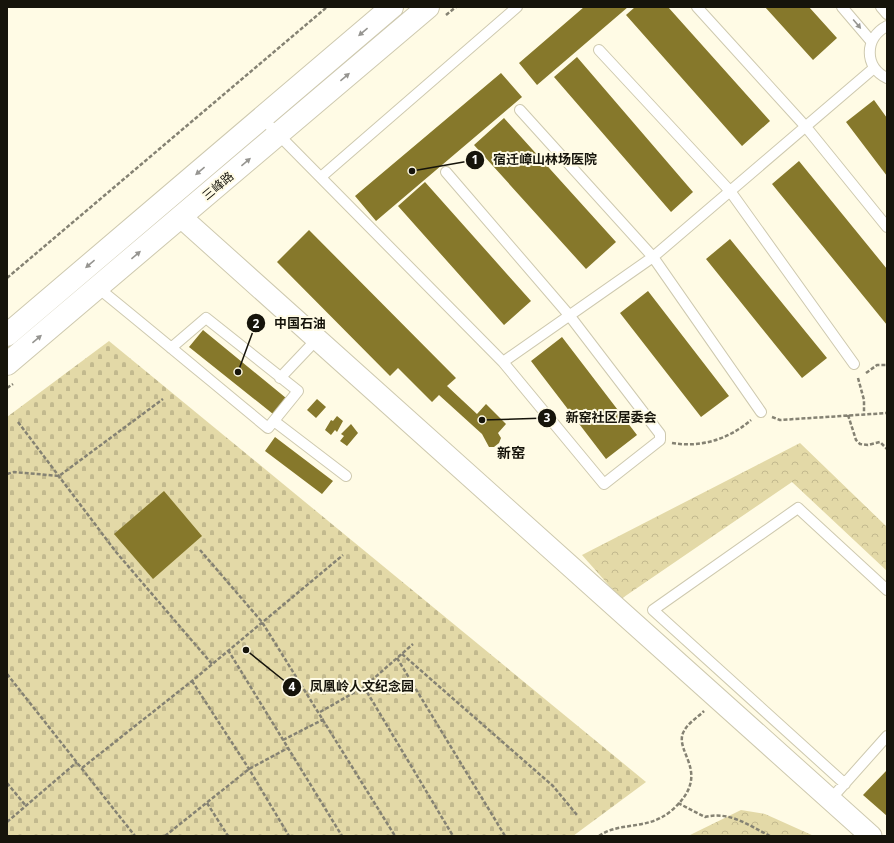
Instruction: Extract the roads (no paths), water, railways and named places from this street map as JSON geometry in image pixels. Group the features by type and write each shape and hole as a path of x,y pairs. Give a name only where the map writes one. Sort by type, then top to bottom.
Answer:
{"main road":[{"name":"三峰路","path":"7,335 392,7"},
{"name":"三峰路","path":"7,364 428,7"}],"street":[{"path":"181,217 871,836"}],"lane":[{"path":"320,177 517,7"},
{"path":"698,7 806,127 887,227"},
{"path":"842,7 871,41"},
{"path":"881,7 887,14"},
{"path":"887,26 876,34 871,41 870,55 874,68 887,78"},
{"path":"599,50 730,191 854,364"},
{"path":"503,362 653,257 874,68"},
{"path":"520,110 653,257 761,412"},
{"path":"262,118 503,362 604,484 660,440 660,434 569,315 446,172"},
{"path":"97,287 268,428 298,391 206,318 171,348"},
{"path":"280,378 317,339"},
{"path":"274,421 346,476"},
{"path":"845,784 652,610 798,508 887,590"},
{"path":"830,800 887,736"}],"place":[{"name":"宿迁嶂山林场医院","path":"412,171"},
{"name":"中国石油","path":"238,372"},
{"name":"新窑社区居委会","path":"482,420"},
{"name":"凤凰岭人文纪念园","path":"246,650"}],"district":[{"name":"新窑","path":"511,453"}]}
